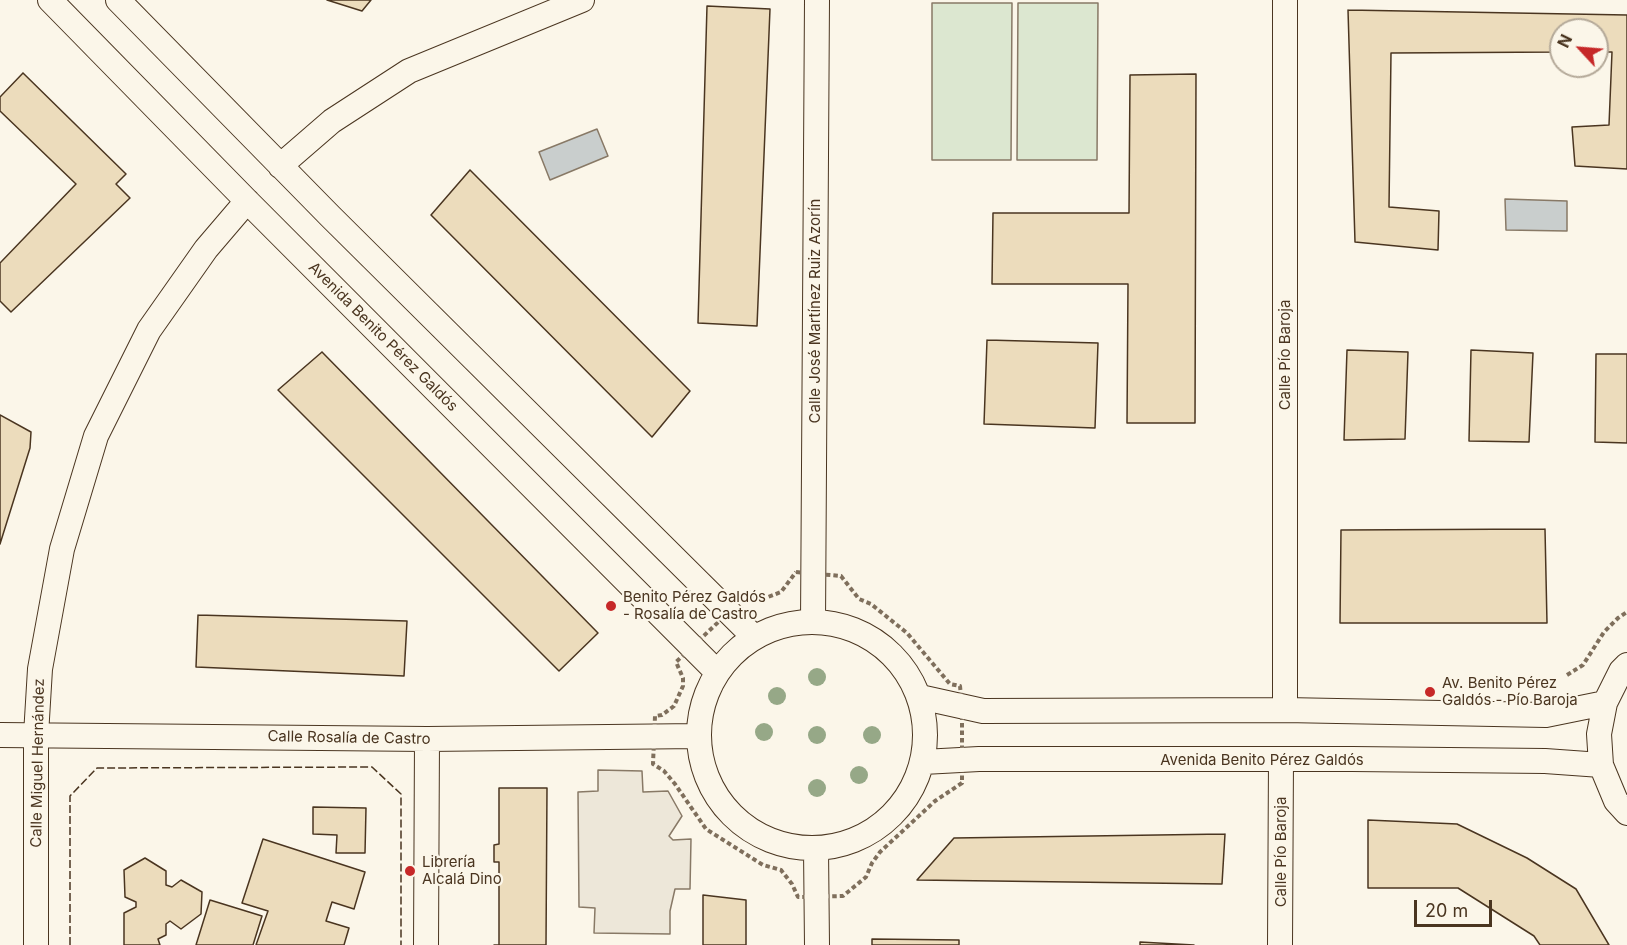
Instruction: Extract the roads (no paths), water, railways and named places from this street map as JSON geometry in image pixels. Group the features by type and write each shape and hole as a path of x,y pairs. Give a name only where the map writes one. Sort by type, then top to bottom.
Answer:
{"street":[{"name":"Avenida Benito Pérez Galdós","path":"50,0 717,672"},
{"path":"118,0 280,166 754,637"},
{"path":"280,166 332,121 409,71 582,0"},
{"name":"Calle José Martínez Ruiz Azorín","path":"813,622 817,0"},
{"name":"Calle Pío Baroja","path":"1285,0 1285,710"},
{"name":"Calle Miguel Hernández","path":"36,945 36,735 40,669 62,549 96,436 149,330 206,249 247,201"},
{"path":"801,621 813,622 830,622 859,630 884,646 906,670 920,697 926,729 923,762 912,790 896,812 867,835 842,845 816,849 776,843 746,828 719,802 703,770 698,736 704,698 717,672 730,656 754,637 773,628 801,621"},
{"path":"1627,665 1605,703 1599,734 1602,765 1616,801 1627,813"},
{"path":"920,697 983,711 1285,710 1546,715 1605,703"},
{"name":"Calle Rosalía de Castro","path":"0,735 426,739 698,736"},
{"path":"426,739 426,945"},
{"name":"Avenida Benito Pérez Galdós","path":"923,762 1281,759 1545,761 1602,765"},
{"name":"Calle Pío Baroja","path":"1280,945 1281,759"},
{"path":"816,849 817,945"}],"place":[{"name":"Benito Pérez Galdós - Rosalía de Castro","path":"611,606"},
{"name":"Av. Benito Pérez Galdós - Pío Baroja","path":"1430,692"},
{"name":"Librería Alcalá Dino","path":"410,871"}]}
